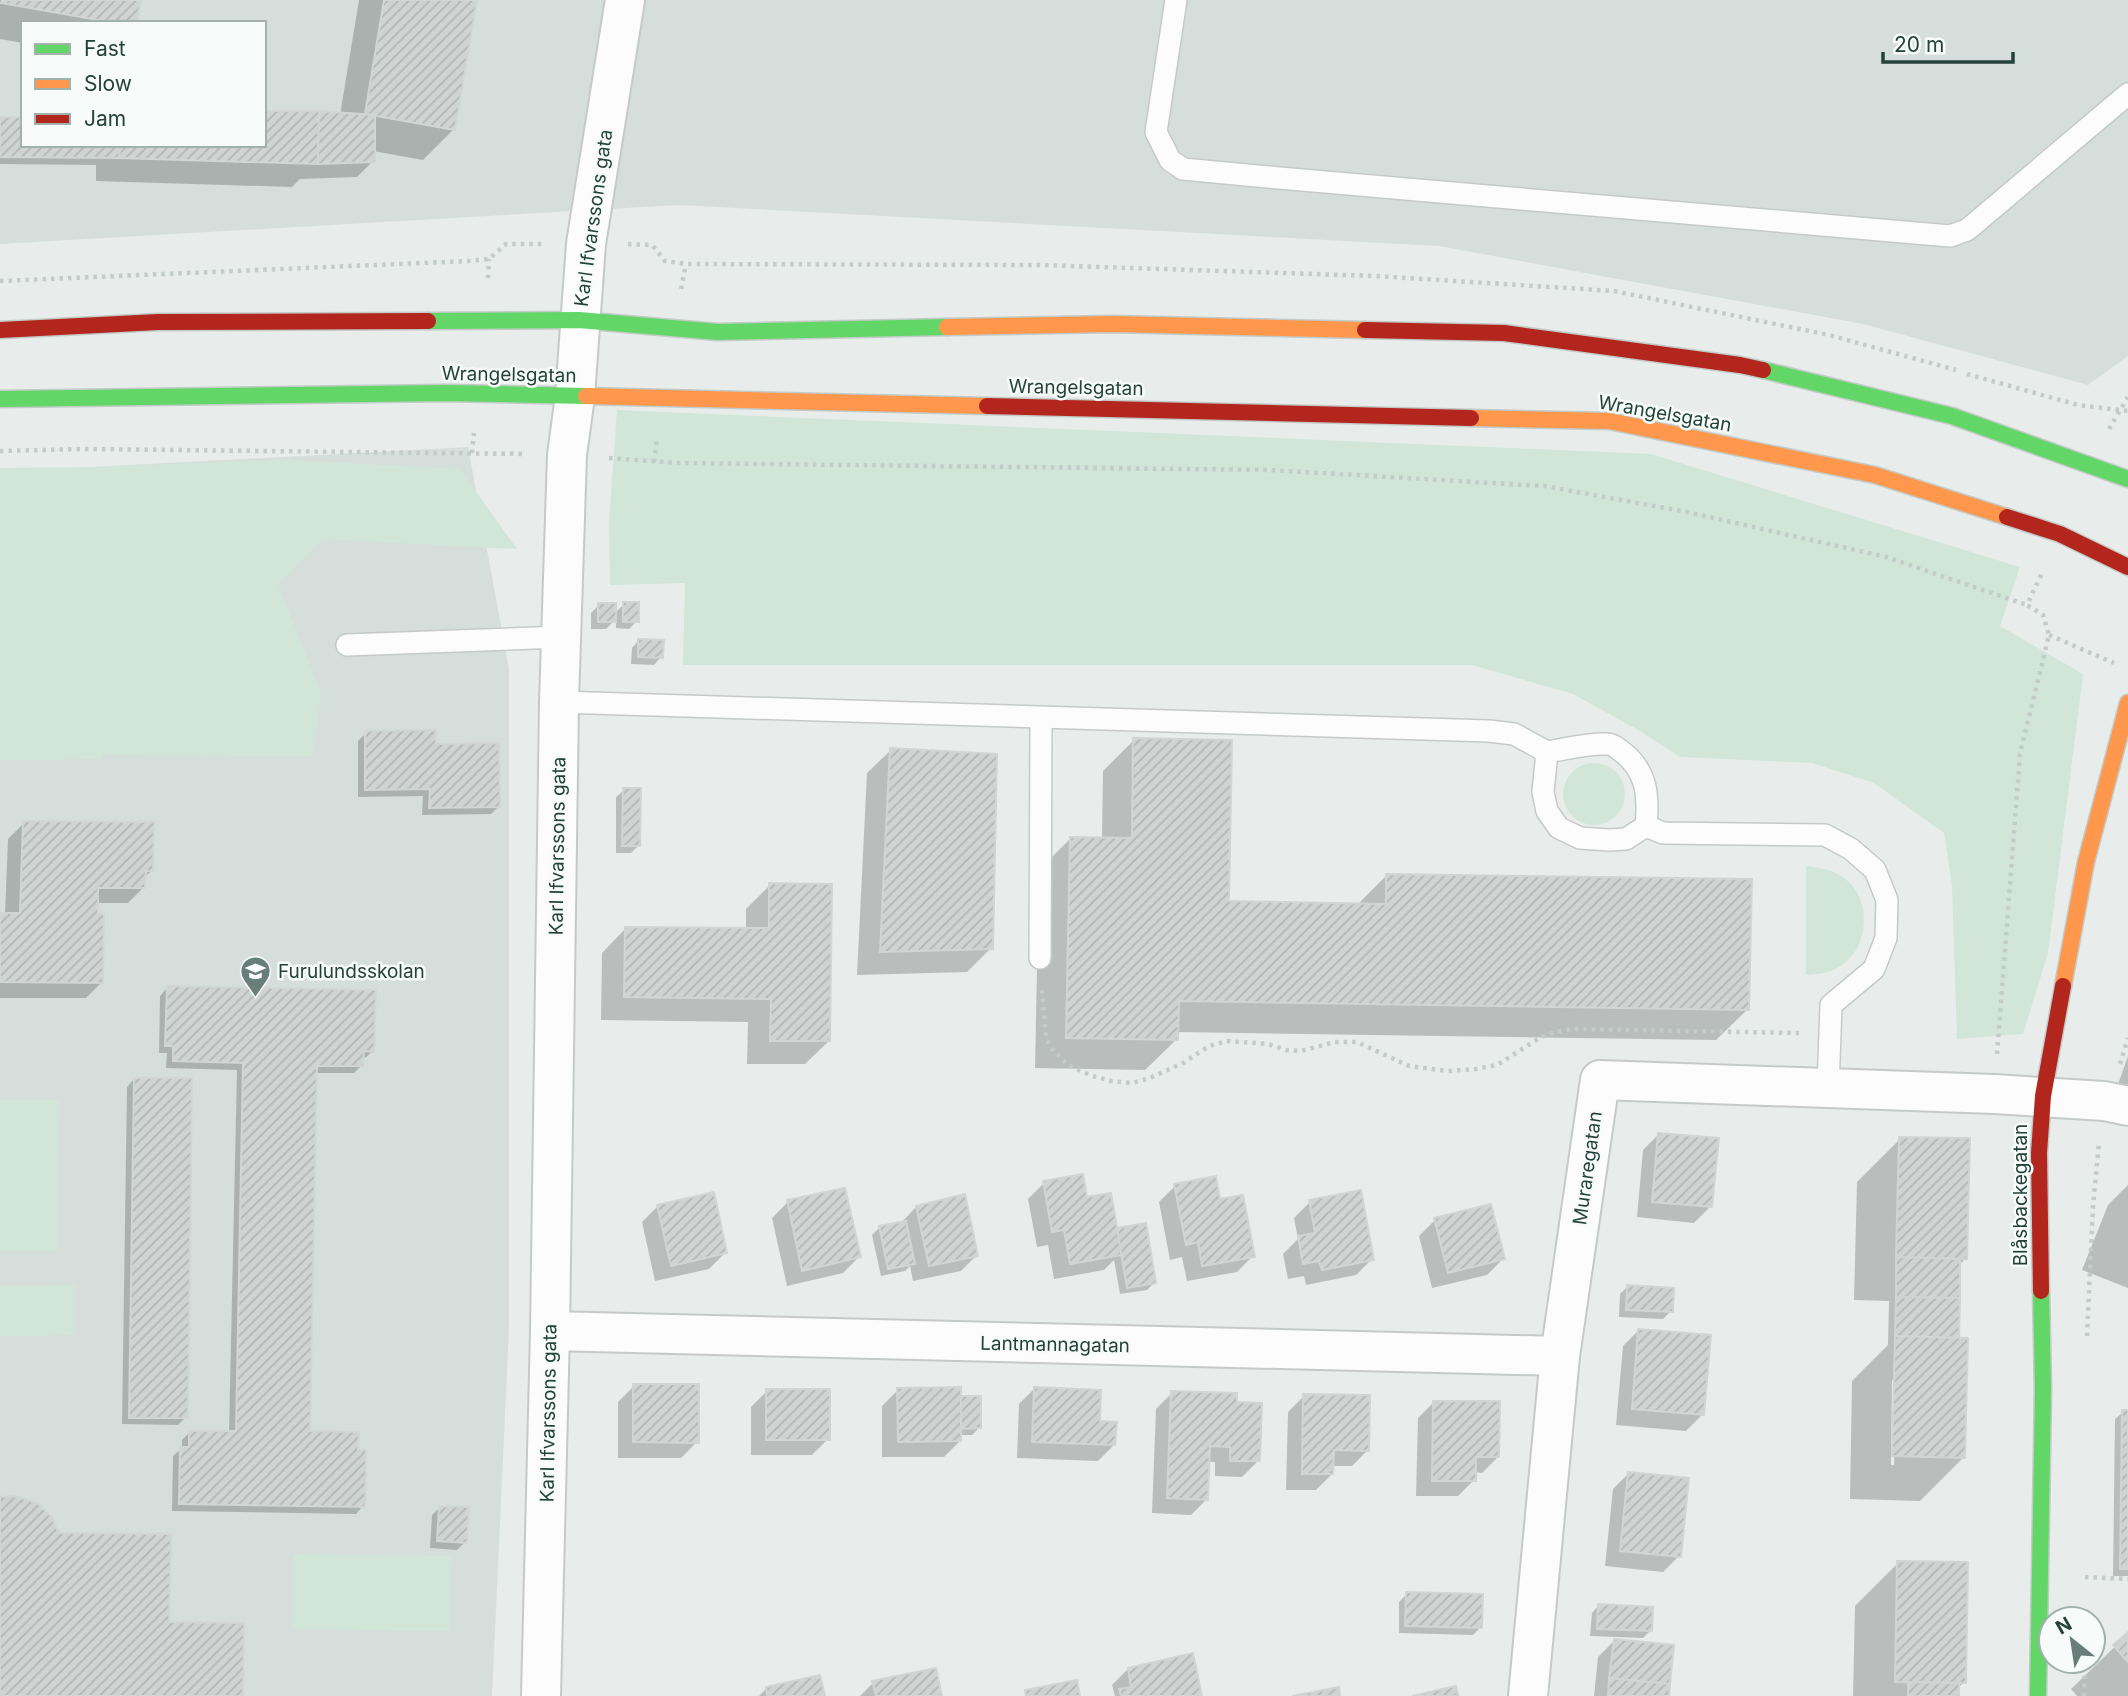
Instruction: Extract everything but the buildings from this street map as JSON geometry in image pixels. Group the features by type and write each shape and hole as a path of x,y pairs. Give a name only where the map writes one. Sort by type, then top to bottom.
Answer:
{"main road":[{"path":"0,331 158,323 579,320 718,331 1113,324 1504,333 1740,365 1952,416 2128,479"},
{"name":"Wrangelsgatan","path":"0,399 446,393 1609,421 1875,475 2060,534 2128,567"},
{"name":"Blåsbackegatan","path":"2038,1696 2043,1389 2039,1153 2043,1096 2086,862 2128,703"}],"street":[{"name":"Karl Ifvarssons gata","path":"541,1696 566,455 575,396 586,244 625,0"},
{"name":"Muraregatan","path":"1528,1696 1560,1356 1600,1080 2043,1096 2116,1104"},
{"name":"Lantmannagatan","path":"550,1331 1560,1356"}],"lane":[{"path":"1176,0 1156,132 1170,160 1183,169 1950,236 1967,230 2128,94"},
{"path":"346,645 561,637"},
{"path":"559,702 1489,731 1514,734 1547,751 1611,744 1625,754 1640,771 1647,790 1646,826"},
{"path":"1040,958 1041,718"},
{"path":"1547,751 1544,792 1547,811 1559,828 1580,838 1609,840 1626,839 1646,826"},
{"path":"1646,826 1663,833 1825,835 1851,849 1875,870 1887,900 1886,938 1874,968 1831,1005 1828,1088"}],"path":[{"path":"2088,465 2128,397"},
{"path":"0,452 85,449 566,455 677,463 1269,470 1544,486 1687,512 1886,557 2027,605 2043,615 2049,635 2020,754 1994,1094"},
{"path":"2027,605 2060,534"},
{"path":"2049,635 2117,664"},
{"path":"1040,958 1046,1037 1051,1048 1068,1065 1090,1075 1132,1083 1150,1078 1183,1063 1209,1046 1227,1041 1268,1044 1301,1052 1335,1042 1357,1042 1409,1066 1447,1071 1497,1065 1541,1037 1573,1029 1829,1033"},
{"path":"2087,1339 2093,1206 2128,1038"},
{"path":"2084,1564 2085,1577 2128,1579"},
{"path":"2084,1675 2084,1696"}],"shaded area":[{"path":"0,0 2128,0 2128,356 2088,385 1863,324 1439,246 679,205 0,244"},
{"name":"Furulundsskolan","path":"468,447 509,669 509,1328 492,1696 0,1696 0,472"}],"green space":[{"path":"617,410 1651,454 2020,567 2000,626 2083,674 2048,953 2023,1034 1957,1039 1952,885 1944,833 1874,783 1812,763 1680,757 1640,731 1573,694 1472,665 683,665 685,583 610,585 609,524"},
{"path":"286,460 460,469 517,549 323,539 278,585 321,693 312,756 102,755 102,759 0,760 0,468"},
{"path":"1594,763 1616,772 1625,794 1616,816 1594,825 1572,816 1563,794 1572,772"},
{"path":"1806,866 1833,872 1850,883 1860,898 1864,922 1858,946 1844,964 1827,972 1806,975"},
{"path":"0,1100 58,1100 57,1251 0,1251"},
{"path":"75,1285 75,1335 0,1336 0,1286"},
{"path":"294,1554 450,1556 449,1631 293,1629"}],"traffic: fast":[{"path":"428,321 579,320 718,332 947,327"},
{"path":"1763,370 1952,416 2128,479"},
{"path":"0,399 446,393 586,396"},
{"path":"2038,1696 2043,1389 2041,1291"}],"traffic: slow":[{"path":"947,327 1113,324 1365,330"},
{"path":"586,396 987,406"},
{"path":"1471,418 1609,421 1875,475 2007,517"},
{"path":"2063,986 2086,862 2128,703"}],"traffic: jam":[{"path":"0,330 158,322 428,321"},
{"path":"1365,330 1504,333 1763,370"},
{"path":"987,406 1471,418"},
{"path":"2007,517 2060,534 2128,567"},
{"path":"2041,1291 2039,1153 2043,1096 2063,986"}],"place":[{"name":"Furulundsskolan","path":"255,998"}]}
